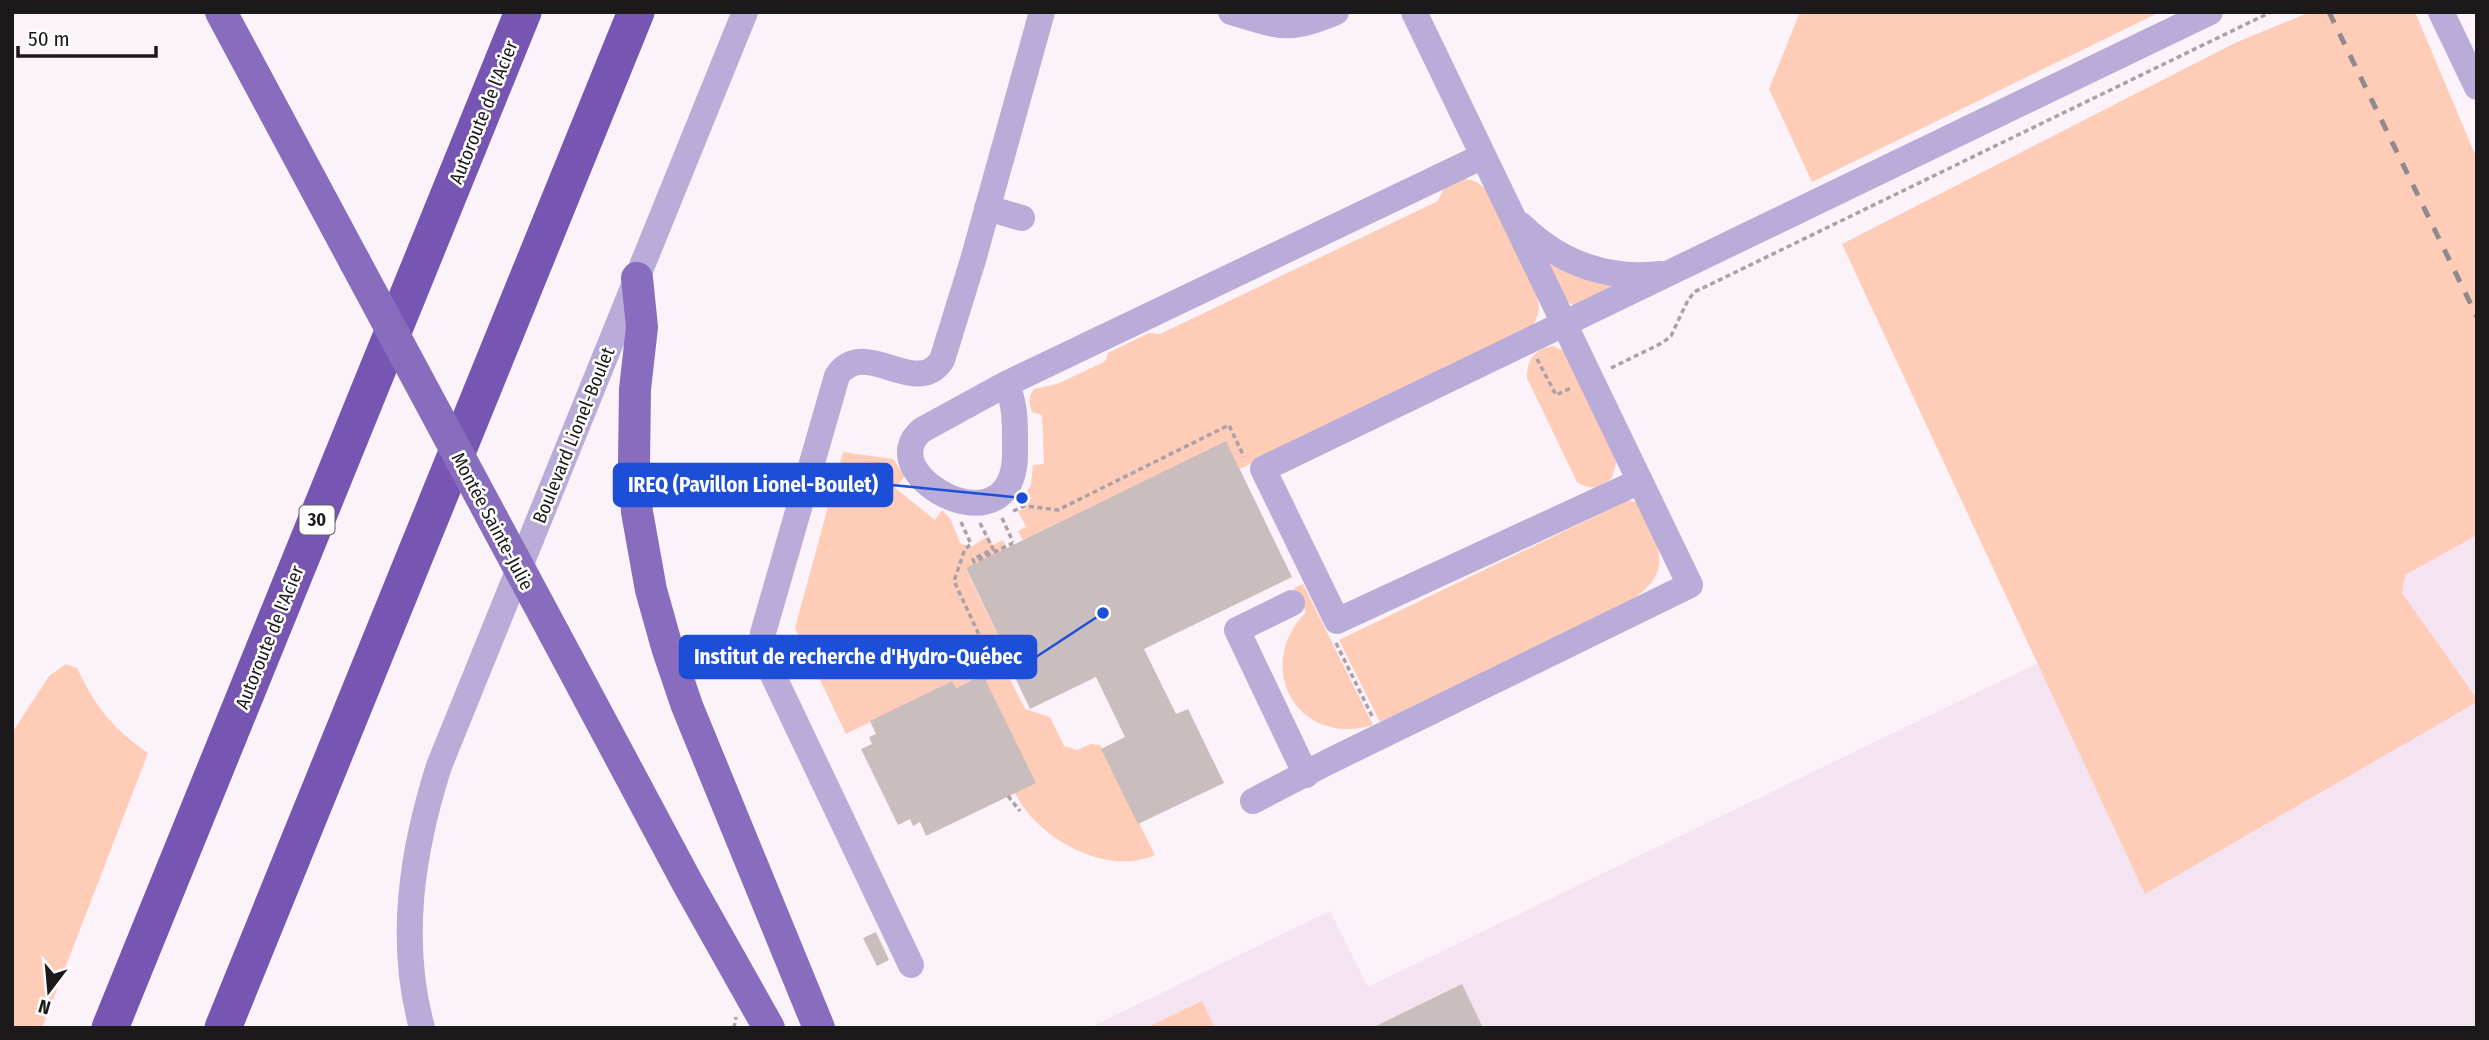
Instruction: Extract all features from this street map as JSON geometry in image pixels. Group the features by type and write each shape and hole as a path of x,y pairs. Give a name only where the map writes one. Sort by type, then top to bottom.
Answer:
{"highway":[{"name":"Autoroute de l'Acier","path":"110,1028 523,12"},
{"path":"223,1028 636,12"}],"main road":[{"name":"Montée Sainte-Julie","path":"221,12 555,635 754,1020"},
{"path":"637,278 642,327 634,414 635,486 651,590 687,706 819,1028"}],"street":[{"name":"Boulevard Lionel-Boulet","path":"422,1028 413,975 410,902 414,858 439,766 745,12"},
{"path":"911,965 772,673 763,634 837,376 844,368 859,361 916,374 927,373 940,365 945,355 1042,12"},
{"path":"1231,12 1293,27 1314,22 1336,12"},
{"path":"1252,801 1690,585 1414,12"},
{"path":"2171,32 2190,12"},
{"path":"1640,481 1337,621 1263,469 2210,12"},
{"path":"2441,12 2477,87"},
{"path":"1006,384 1012,402 1016,459 1009,482 1003,491 980,504 948,498 920,476 912,464 910,454 914,436 1006,384 1483,156"},
{"path":"987,208 1022,218"},
{"path":"1515,219 1548,248 1579,265 1607,273 1634,276 1673,272"},
{"path":"1292,603 1237,630 1306,775"}],"path":[{"path":"1602,372 1671,336 1687,302 1694,292 1701,288 2272,12"},
{"path":"1534,354 1556,395 1580,383"},
{"path":"1025,506 1058,510 1229,425 1245,459"},
{"path":"979,521 993,549 973,559 974,562 1014,543 1002,517"},
{"path":"960,520 971,544 965,549 954,581 981,639 982,664 987,673"},
{"path":"1334,638 1377,725"},
{"path":"1008,796 1020,811"},
{"path":"734,1028 754,1020"}],"shaded area":[{"path":"1800,12 2160,12 1812,182 1769,89"},
{"path":"2310,12 2415,12 2477,159 2477,535 2405,575 2402,593 2477,702 2145,894 1842,244 2235,43"},
{"path":"1461,179 1475,182 1486,190 1536,293 1539,309 1533,325 1240,469 1226,442 1023,540 1018,531 1026,527 1018,511 1025,509 1027,503 1024,496 1031,485 1033,465 1044,464 1042,415 1032,412 1030,403 1034,389 1057,384 1102,363 1108,353 1149,333 1160,334 1438,201 1445,186"},
{"path":"1549,261 1617,285 1575,306 1568,302 1548,265"},
{"path":"1553,346 1564,351 1615,455 1612,478 1599,486 1587,487 1577,482 1527,378 1528,366 1533,356"},
{"path":"2477,451 2477,1028 1089,1028 1330,911 1368,987"},
{"path":"843,452 893,459 905,476 895,488 935,520 942,510 951,520 960,543 971,547 988,536 993,545 1003,540 1007,548 966,569 1011,661 956,688 952,681 846,734 795,628"},
{"path":"1629,500 1637,503 1651,530 1659,554 1655,578 1646,589 1631,600 1380,722 1339,640"},
{"path":"1303,584 1373,725 1346,729 1323,725 1305,714 1291,698 1284,678 1283,656 1290,634 1306,612 1294,588"},
{"path":"66,664 77,668 106,716 124,735 148,753 42,1028 12,1028 12,733 49,676"},
{"path":"1006,671 1025,709 1050,717 1064,746 1077,750 1091,744 1100,745 1155,855 1116,861 1095,857 1056,838 1039,825 1025,809 1015,793 986,681"},
{"path":"1202,1001 1215,1028 1146,1028"}],"building":[{"path":"1226,441 1292,577 1144,649 1176,714 1188,709 1224,783 1138,824 1101,749 1125,737 1096,677 1030,709 1011,669 986,681 1036,783 926,836 920,822 913,826 910,819 898,825 861,749 872,744 869,737 876,734 870,721 952,681 956,688 1011,661 966,568"},
{"path":"876,932 889,960 877,966 863,938"},
{"path":"1462,984 1483,1028 1372,1028"}],"railway":[{"path":"2329,12 2477,317"}],"place":[{"name":"IREQ (Pavillon Lionel-Boulet)","path":"1022,498"},
{"name":"Institut de recherche d'Hydro-Québec","path":"1103,613"}]}
